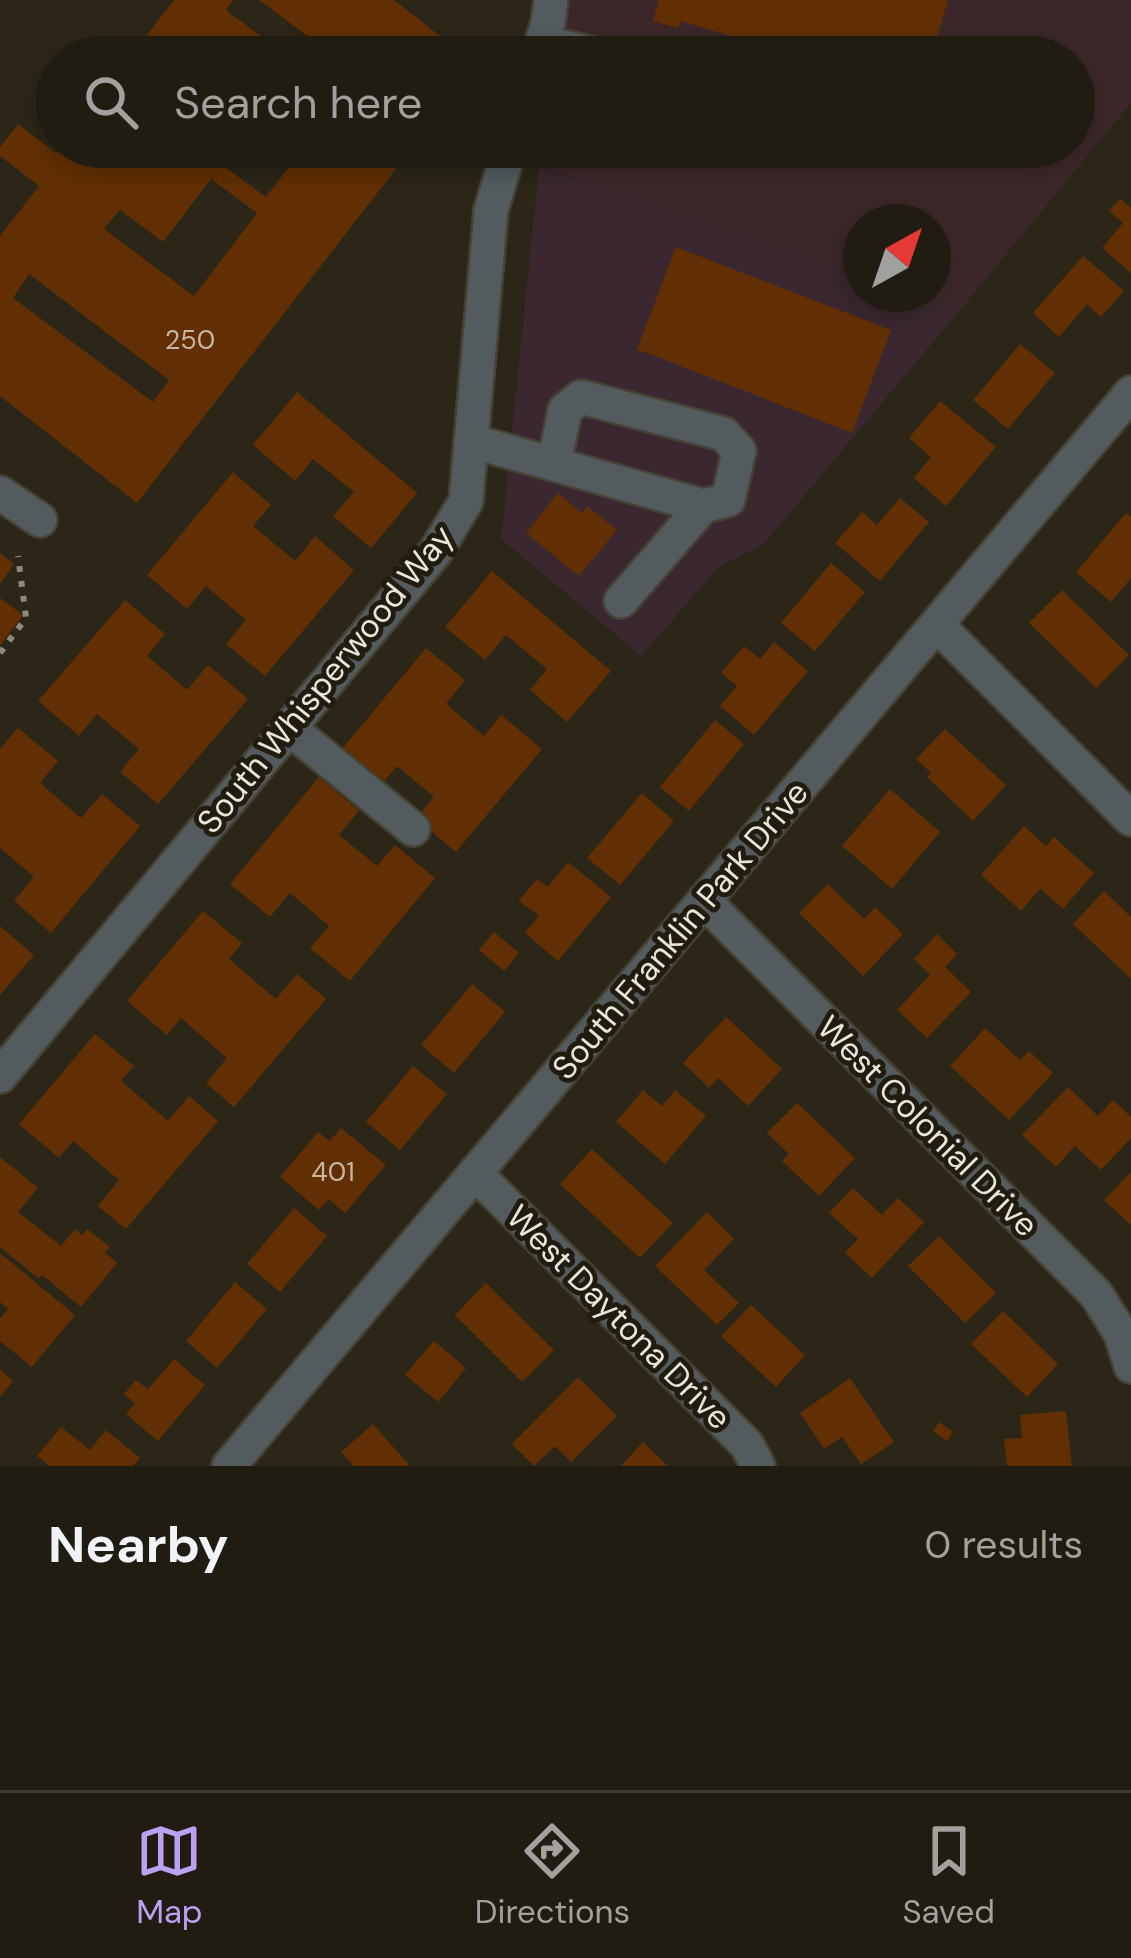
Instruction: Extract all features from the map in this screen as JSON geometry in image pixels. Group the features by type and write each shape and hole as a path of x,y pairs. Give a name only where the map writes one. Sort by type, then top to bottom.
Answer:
{"street":[{"path":"543,36 551,0"},
{"name":"South Whisperwood Way","path":"0,1076 436,551 466,501 491,210 504,168"},
{"name":"South Franklin Park Drive","path":"243,1461 475,1173 1131,393"},
{"path":"471,441 703,506 728,500 739,451 724,434 581,397 566,410 554,464"},
{"path":"0,493 40,520"},
{"path":"621,601 703,506"},
{"path":"937,625 1131,819"},
{"path":"289,728 413,829"},
{"name":"West Colonial Drive","path":"704,901 1096,1294 1121,1334 1131,1366"},
{"name":"West Daytona Drive","path":"475,1173 747,1445 758,1466"}],"path":[{"path":"0,653 26,618 18,556"}],"shaded area":[{"path":"570,0 1131,0 1131,103 1095,147 1095,36 564,36"},
{"path":"539,168 843,269 843,312 951,312 951,306 961,309 762,546 719,567 641,656 501,539"},
{"path":"542,168 1077,168 961,309 951,306 951,204 843,204 843,269"}],"building":[{"path":"174,0 233,0 226,10 261,36 146,36"},
{"path":"259,0 394,0 440,36 308,36"},
{"path":"659,0 948,0 937,36 730,36 680,21 678,28 653,21"},
{"path":"18,124 36,138 36,168 226,168 266,197 288,168 397,168 137,503 0,396 0,236 39,186 0,156 0,147","holes":["211,179 257,213 194,296 104,229 120,210 163,242","29,274 169,380 153,402 13,298"]},
{"path":"1120,199 1131,208 1131,273 1102,248 1123,223 1109,211"},
{"path":"676,247 891,330 852,433 637,349"},
{"path":"1083,256 1124,291 1101,317 1087,304 1059,337 1033,313"},
{"path":"1020,344 1055,373 1008,429 973,400"},
{"path":"297,392 417,493 371,548 333,516 354,492 313,459 295,481 253,445"},
{"path":"940,401 996,447 946,506 914,478 931,457 909,438"},
{"path":"233,472 271,505 253,526 295,561 315,536 354,570 265,676 226,644 246,620 206,586 187,609 147,575"},
{"path":"558,493 582,513 587,506 617,530 579,576 526,533"},
{"path":"900,498 929,522 880,581 835,543 862,512 877,525"},
{"path":"1126,513 1131,517 1131,578 1111,602 1076,572"},
{"path":"0,553 14,564 0,584"},
{"path":"831,563 865,592 815,651 781,623"},
{"path":"492,571 611,671 567,722 530,690 547,669 506,635 485,660 445,627"},
{"path":"1062,590 1129,655 1096,688 1029,623"},
{"path":"0,598 23,615 0,646"},
{"path":"125,600 165,634 147,656 187,690 208,665 248,699 158,804 120,772 139,749 97,714 79,736 38,701"},
{"path":"774,642 808,671 754,735 720,706 737,686 721,673 744,646 760,659"},
{"path":"426,648 465,680 446,704 484,736 501,715 542,749 456,852 416,819 434,797 397,766 378,789 337,755"},
{"path":"715,720 744,744 689,811 660,787"},
{"path":"18,728 58,761 40,783 81,818 102,794 140,826 51,933 14,901 34,877 0,848 0,749"},
{"path":"945,729 1006,785 973,821 927,777 931,773 916,759"},
{"path":"319,777 359,811 339,835 377,866 395,845 435,878 350,981 310,948 329,926 290,893 270,917 230,884"},
{"path":"890,789 940,832 892,889 842,846"},
{"path":"642,793 674,821 620,885 587,858"},
{"path":"1024,826 1046,846 1054,837 1094,873 1063,909 1040,889 1021,911 981,875"},
{"path":"568,862 611,897 558,961 525,933 539,916 519,901 537,879 548,887"},
{"path":"828,884 864,919 875,907 903,934 863,976 799,913"},
{"path":"1104,891 1131,917 1131,979 1073,924"},
{"path":"203,911 242,943 229,959 276,999 297,974 326,999 234,1107 206,1083 227,1058 181,1018 167,1035 127,1001"},
{"path":"0,926 34,955 0,995"},
{"path":"494,932 519,953 504,971 479,950"},
{"path":"937,934 957,954 945,967 971,992 927,1038 897,1010 930,975 914,959"},
{"path":"472,984 505,1012 454,1073 421,1045"},
{"path":"726,1017 782,1069 748,1106 718,1078 709,1088 683,1063"},
{"path":"985,1028 1020,1060 1029,1051 1053,1073 1009,1120 950,1066"},
{"path":"95,1034 134,1066 121,1081 168,1121 189,1096 218,1121 126,1229 98,1206 119,1180 73,1141 59,1158 19,1124"},
{"path":"413,1066 447,1094 400,1150 366,1122"},
{"path":"1068,1087 1098,1116 1113,1100 1131,1117 1131,1138 1101,1170 1075,1146 1056,1167 1022,1135"},
{"path":"643,1090 662,1106 675,1090 706,1116 665,1164 616,1122"},
{"path":"797,1103 855,1158 819,1196 782,1161 789,1154 767,1133"},
{"path":"341,1128 386,1165 345,1213 329,1199 319,1210 280,1177 318,1132 330,1141"},
{"path":"592,1149 673,1223 640,1258 560,1184"},
{"path":"0,1157 38,1188 18,1212 61,1246 75,1229 82,1235 87,1229 110,1247 105,1253 117,1263 81,1307 0,1247"},
{"path":"1131,1172 1131,1225 1104,1200"},
{"path":"853,1188 882,1215 898,1198 924,1222 872,1278 845,1253 858,1239 829,1213"},
{"path":"294,1208 327,1236 280,1292 247,1264"},
{"path":"707,1212 734,1239 704,1270 739,1303 717,1325 655,1266"},
{"path":"939,1236 996,1293 965,1323 908,1266"},
{"path":"0,1253 75,1315 32,1367 0,1341 0,1319 8,1309 0,1302"},
{"path":"235,1282 267,1309 217,1368 186,1341"},
{"path":"486,1283 554,1350 522,1382 455,1315"},
{"path":"751,1305 805,1355 776,1387 721,1336"},
{"path":"1003,1311 1058,1364 1027,1397 971,1344"},
{"path":"434,1341 466,1368 438,1402 405,1375"},
{"path":"174,1359 205,1385 158,1441 126,1414 135,1403 124,1394 136,1380 148,1389"},
{"path":"0,1369 13,1381 0,1397"},
{"path":"578,1377 617,1416 571,1462 555,1446 534,1466 512,1444"},
{"path":"850,1378 894,1442 861,1464 842,1437 824,1449 800,1413"},
{"path":"1066,1411 1072,1466 1007,1466 1004,1439 1022,1438 1020,1415"},
{"path":"939,1422 953,1432 947,1441 933,1431"},
{"path":"373,1424 410,1466 354,1466 341,1452"},
{"path":"61,1427 90,1450 106,1430 140,1458 133,1466 50,1466 37,1456"},
{"path":"643,1442 668,1466 621,1466"}]}
